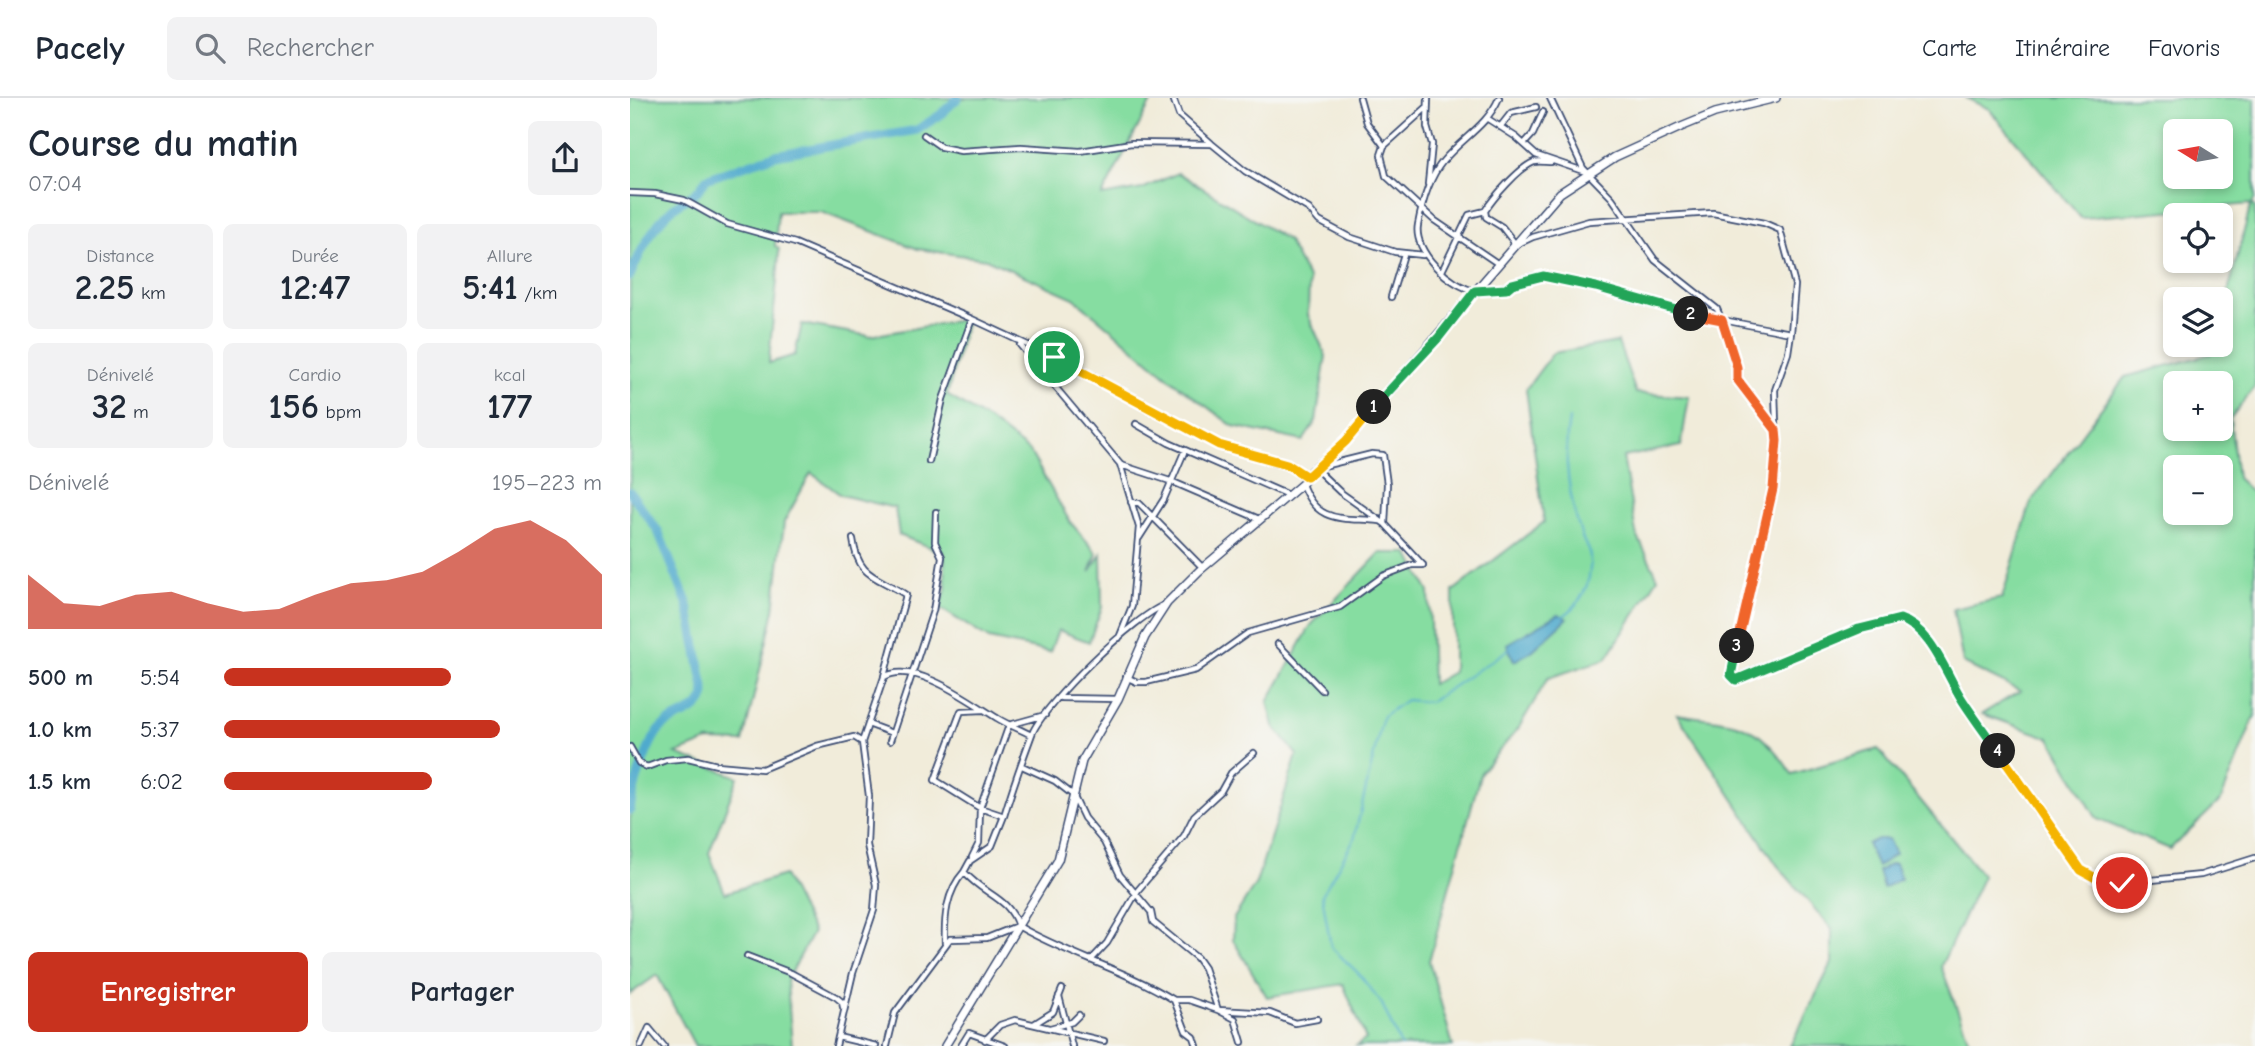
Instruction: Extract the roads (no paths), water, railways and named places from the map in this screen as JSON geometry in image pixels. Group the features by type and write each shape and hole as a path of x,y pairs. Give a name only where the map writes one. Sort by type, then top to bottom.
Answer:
{"street":[{"path":"1173,98 1179,115 1212,144 1245,171 1309,209 1319,221 1349,237 1404,254 1423,255 1442,271 1475,291 1506,289 1512,284 1543,276 1596,287 1687,314 1791,333"},
{"path":"1423,255 1417,226 1428,186 1432,144 1426,107 1429,98"},
{"path":"1428,186 1442,162 1488,120 1499,98"},
{"path":"1550,98 1582,165 1612,198 1625,220 1665,271 1704,297 1722,320 1737,367 1737,379 1776,430"},
{"path":"945,1046 1058,860 1082,761 1118,699 1145,637 1167,603 1203,568 1302,484 1315,468 1346,441 1439,337 1497,264 1560,193 1615,157 1695,121 1776,98"},
{"path":"1361,99 1367,124 1384,146"},
{"path":"1426,107 1384,146 1381,155 1386,176 1458,237 1497,264"},
{"path":"1500,127 1511,113 1536,107"},
{"path":"1524,144 1533,134 1543,112"},
{"path":"1488,120 1536,155 1590,173"},
{"path":"924,135 941,147 961,151 1021,147 1080,150 1132,143 1212,144"},
{"path":"1516,245 1503,227 1486,217 1485,211 1492,200 1524,169 1534,162 1551,162"},
{"path":"630,193 655,194 684,200 727,224 795,243 972,319 1092,375 1219,445 1287,464 1307,477"},
{"path":"1442,271 1469,215 1485,211"},
{"path":"1516,245 1589,221 1713,213 1764,223 1780,230 1795,285 1791,333 1788,353 1775,390 1777,457 1773,489 1731,675 1733,678 1868,626 1900,619 1906,621 1931,646 1963,701 2081,870 2101,881 2122,883 2201,875 2255,858"},
{"path":"1391,297 1404,254"},
{"path":"929,461 943,399 972,319"},
{"path":"999,332 1024,348 1120,464 1139,527 1139,538 1132,606 1119,638"},
{"path":"1136,424 1185,450 1289,495"},
{"path":"1139,538 1172,482 1185,450"},
{"path":"1315,468 1372,454 1383,455 1387,484 1383,523"},
{"path":"1120,464 1172,482 1260,520"},
{"path":"1126,677 1136,682 1146,682 1196,670 1248,633 1333,610 1383,576 1412,565 1423,565 1383,523 1331,485 1315,468"},
{"path":"1302,484 1316,510 1329,516 1383,523"},
{"path":"1131,502 1139,503 1203,568"},
{"path":"890,741 933,611 942,557 935,542 936,512"},
{"path":"836,1046 843,1008 869,932 876,892 867,845 869,796 862,742 884,677 906,595 869,577 855,552 853,539"},
{"path":"970,861 992,846 1031,735 1051,703 1060,698 1097,656 1154,607 1167,603"},
{"path":"1278,644 1322,690"},
{"path":"884,677 889,674 911,676 956,690 983,710 1031,735"},
{"path":"1060,698 1118,699"},
{"path":"983,710 961,711 935,780 980,808 1004,817"},
{"path":"1009,725 1045,715"},
{"path":"868,724 892,733"},
{"path":"945,945 947,906 952,890 979,843 980,808 1009,725"},
{"path":"630,747 644,766 688,758 717,765 762,769 835,740 854,737 862,742"},
{"path":"1092,958 1107,943 1135,896 1184,836 1194,817 1221,791 1231,773 1254,753"},
{"path":"1022,766 1055,781 1074,798 1135,896 1151,912 1153,922 1197,958 1219,1010"},
{"path":"964,872 977,887 1012,910 1018,926 1040,939 1092,958 1174,1000 1189,1000 1219,1010 1235,1019 1242,1042"},
{"path":"887,1046 895,1013 945,945 953,938 987,938 1018,926"},
{"path":"747,956 791,973 825,991 842,1002 843,1008"},
{"path":"1033,1024 1053,1012 1062,989"},
{"path":"1059,996 1072,1046"},
{"path":"1174,1000 1186,1031 1194,1037 1197,1046"},
{"path":"1219,1010 1270,1013 1295,1023 1317,1019"},
{"path":"1050,1028 1067,1023 1079,1015"},
{"path":"985,1040 1000,1025 1015,1020 1104,1041"},
{"path":"956,1027 1005,1046"},
{"path":"641,1046 649,1028 664,1046"},
{"path":"961,1046 969,1033"},
{"path":"838,1037 876,1046"}],"water":[{"path":"1559,614 1567,619 1532,651 1514,661 1507,644"},
{"path":"1877,839 1888,839 1895,854 1877,867 1867,844"},
{"path":"1895,864 1901,879 1883,888 1878,871"}],"waterway":[{"path":"630,276 657,225 675,206 694,194 706,179 775,155 917,130 940,115 958,98"},
{"path":"1562,617 1575,606 1584,592 1590,566 1590,554 1578,523 1568,479 1566,448 1569,419"},
{"path":"630,492 658,531 688,605 705,693 699,706 666,724 655,735 641,767 630,810"},
{"path":"1401,1046 1382,1004 1359,974 1331,947 1322,895 1354,839 1383,716 1406,700 1430,702 1509,649"}]}
